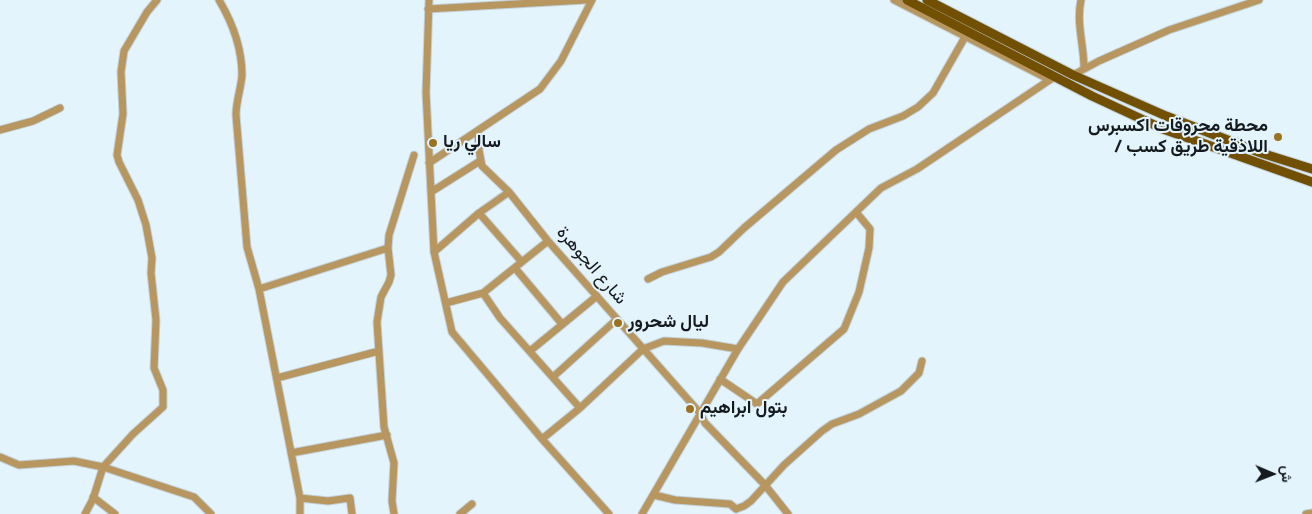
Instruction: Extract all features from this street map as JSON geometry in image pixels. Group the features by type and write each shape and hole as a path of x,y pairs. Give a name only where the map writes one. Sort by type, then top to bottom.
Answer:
{"main road":[{"path":"907,0 1052,78 1163,129 1312,182"},
{"path":"927,0 1073,75 1166,116 1244,147 1312,169"}],"street":[{"path":"85,514 103,467 132,434 163,407 164,390 154,368 156,320 151,273 152,258 146,225 117,155 123,114 121,72 124,51 147,12 157,0"},
{"path":"219,0 229,17 241,62 241,80 236,102 236,115 248,247 259,289 277,378 300,498 300,514"},
{"path":"429,0 426,93 434,252 452,332 542,439 609,514"},
{"path":"428,9 507,2 586,0"},
{"path":"429,163 540,89 561,61 592,0"},
{"path":"894,0 965,37 1052,78"},
{"path":"1081,0 1078,16 1084,68"},
{"path":"1073,75 1084,68 1169,30 1259,0"},
{"path":"648,279 662,272 710,257 719,252 751,222 836,150 869,129 903,116 918,107 933,93 965,37"},
{"path":"642,514 738,349 783,282 881,188 917,170 1052,78"},
{"path":"0,130 33,121 60,108"},
{"path":"431,192 480,161 478,132"},
{"path":"394,514 392,501 394,463 384,426 377,322 381,297 389,282 388,248 392,219 414,155"},
{"name":"شارع الجوهرة","path":"480,161 482,166 509,192 548,241 700,413 705,423 765,485 788,514"},
{"path":"434,252 479,213 509,192"},
{"path":"720,379 757,404 844,329 859,292 869,248 870,229 856,212"},
{"path":"479,213 521,261"},
{"path":"446,304 483,292 548,241"},
{"path":"259,289 388,248"},
{"path":"515,268 562,324"},
{"path":"483,292 500,318 580,408"},
{"path":"530,352 597,296"},
{"path":"552,377 617,319"},
{"path":"542,439 580,408 643,349 664,341 702,343 738,349"},
{"path":"277,378 379,351"},
{"path":"654,495 675,500 730,504 736,511 751,501 784,466 827,428 859,414 901,391 918,373 922,361"},
{"path":"291,453 387,435"},
{"path":"0,458 19,466 74,461 103,467 194,498 211,514"},
{"path":"93,497 115,514"},
{"path":"300,498 328,501 350,498 352,514"},
{"path":"460,514 472,504"},
{"path":"1306,514 1312,513"}],"place":[{"name":"محطة محروقات اكسبرس / اللاذقية طريق كسب","path":"1278,137"},
{"name":"سالي ريا","path":"433,143"},
{"name":"ليال شحرور","path":"618,323"},
{"name":"بتول ابراهيم","path":"690,409"}]}
